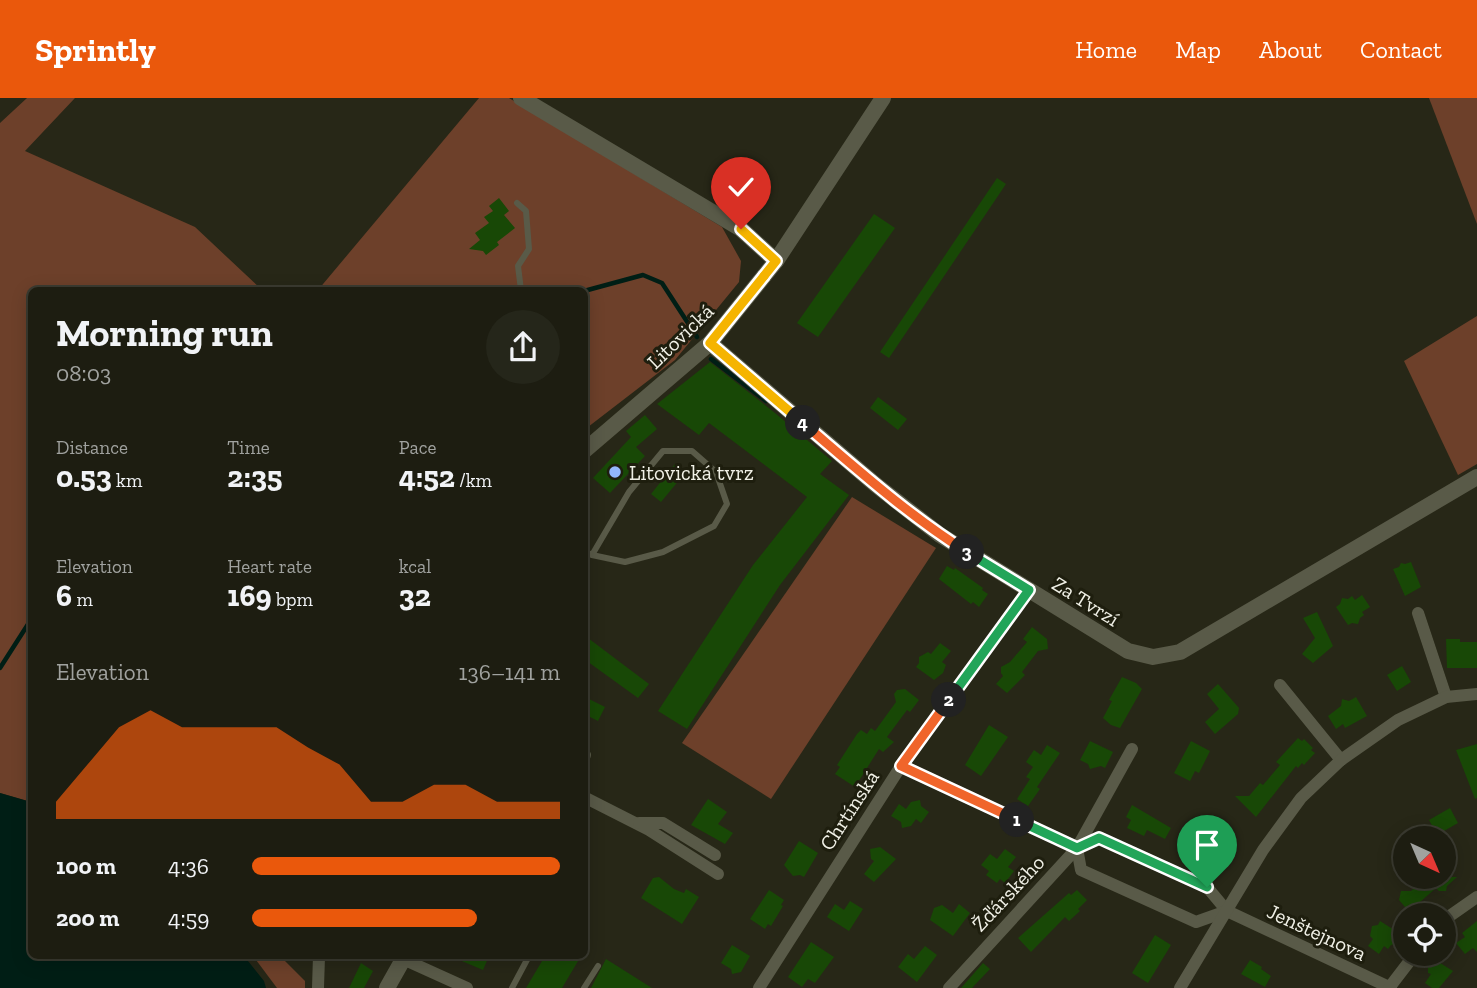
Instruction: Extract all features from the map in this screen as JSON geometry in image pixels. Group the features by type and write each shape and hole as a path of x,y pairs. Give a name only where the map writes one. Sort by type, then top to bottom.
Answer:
{"street":[{"path":"521,98 741,229 776,261"},
{"name":"Litovická","path":"588,448 710,343 776,261 883,98"},
{"name":"Za Tvrzí","path":"710,343 929,527 1128,651 1153,657 1180,652 1477,477"},
{"name":"Chrtínská","path":"759,988 901,766 1029,590"},
{"path":"1418,613 1446,697"},
{"path":"1280,685 1341,760"},
{"path":"1180,988 1263,850 1300,799 1341,760 1398,720 1446,697 1477,694"},
{"name":"Žďárského","path":"949,988 1077,848 1132,749"},
{"path":"901,766 1077,848 1081,870 1196,922 1227,911"},
{"path":"588,799 635,823 718,874"},
{"path":"635,823 663,823 715,855"},
{"name":"Jenštejnova","path":"1077,848 1099,838 1207,887 1227,911 1390,988"},
{"path":"1456,912 1477,897"},
{"path":"318,959 318,988"},
{"path":"387,988 403,959"},
{"path":"408,959 467,988"},
{"path":"1390,988 1406,966"}],"lane":[{"path":"517,203 526,211 529,249 518,266 521,287"},
{"path":"588,553 592,555 625,562 663,552 714,526 727,504 716,472 692,451 663,451 629,492 592,555"},
{"path":"512,988 527,959"},
{"path":"584,988 598,966"}],"shaded area":[{"path":"27,98 75,98 25,151 195,227 259,287 28,287 28,801 0,793 0,123"},
{"path":"479,98 509,98 722,227 741,261 739,282 675,360 588,427 588,287 321,287"},
{"path":"1429,98 1477,98 1477,224"},
{"path":"1477,316 1477,464 1458,475 1404,361"},
{"path":"852,497 936,548 771,799 682,743"},
{"path":"0,793 28,801 28,959 246,959 264,981 266,988 0,988"},
{"path":"255,959 283,959 305,981 305,988 277,988"}],"building":[{"path":"997,178 1006,184 889,358 880,352"},
{"path":"499,198 509,211 504,215 515,228 486,255 483,251 469,249 480,240 475,233 489,223 484,217 493,211 489,206"},
{"path":"874,214 895,228 818,337 797,323"},
{"path":"710,362 832,461 820,474 849,495 780,585 687,729 658,711 753,565 807,497 709,423 699,435 657,404"},
{"path":"878,397 907,419 898,430 870,408"},
{"name":"Litovická tvrz","path":"645,415 657,429 636,447 645,456 610,493 593,478 631,437 626,431"},
{"path":"675,464 685,473 661,502 651,494"},
{"path":"1411,562 1421,587 1405,596 1393,569 1401,563"},
{"path":"947,566 954,570 955,568 988,594 979,607 973,602 971,604 939,579"},
{"path":"1362,595 1370,607 1362,612 1364,615 1358,624 1348,625 1336,607 1342,598 1348,599 1352,596 1355,600"},
{"path":"1317,612 1333,646 1313,663 1302,654 1315,638 1303,618"},
{"path":"1032,627 1047,639 1048,649 1038,651 1022,672 1025,675 1007,693 996,684 1003,676 1001,667 1010,662 1027,642 1023,639"},
{"path":"588,638 649,684 638,698 588,662"},
{"path":"1446,639 1477,642 1477,668 1447,668"},
{"path":"940,643 951,651 942,662 946,665 943,673 934,680 916,667 919,657 928,652 931,654"},
{"path":"1402,666 1411,682 1397,691 1387,675"},
{"path":"1122,677 1142,689 1120,728 1103,718 1112,701 1109,700"},
{"path":"1218,684 1239,708 1238,714 1215,734 1205,722 1219,709 1207,694"},
{"path":"905,689 919,700 910,712 907,710 887,737 894,742 883,752 879,749 855,787 835,774 840,767 837,765 857,734 861,730 867,734 871,728 875,731 896,702 894,694 897,690"},
{"path":"1356,697 1367,716 1345,728 1343,724 1336,729 1328,716 1341,706 1342,699 1349,701"},
{"path":"588,701 605,707 598,721 588,716"},
{"path":"989,725 1008,737 981,776 965,765"},
{"path":"1298,738 1302,741 1304,739 1315,753 1304,765 1302,763 1298,768 1296,766 1256,817 1235,796 1249,796 1260,783 1263,785 1280,765 1276,762"},
{"path":"1090,741 1113,752 1105,768 1101,766 1090,769 1088,764 1080,760"},
{"path":"1191,741 1210,751 1199,773 1195,771 1190,781 1174,773"},
{"path":"1477,744 1477,798 1475,799 1456,750"},
{"path":"1047,745 1060,753 1037,787 1040,789 1028,806 1017,799 1030,779 1026,777 1033,767 1026,762 1034,750 1041,755"},
{"path":"708,799 727,812 718,824 733,833 725,844 691,825"},
{"path":"920,800 921,806 929,812 921,823 916,819 911,826 902,828 901,822 891,816 899,804 906,809 911,802"},
{"path":"1132,805 1171,828 1165,839 1147,830 1144,836 1127,828 1131,820 1126,817"},
{"path":"1450,808 1458,823 1453,826 1432,826 1429,820"},
{"path":"1219,836 1235,846 1220,871 1196,856 1199,844 1206,840 1214,845"},
{"path":"799,841 818,853 804,877 793,876 784,865"},
{"path":"880,847 896,859 874,882 864,874 874,861 871,859 870,849"},
{"path":"1005,849 1016,857 1008,867 1014,871 1005,883 1000,879 997,883 986,875 989,871 981,865 990,854 997,859"},
{"path":"659,877 674,889 684,893 686,889 699,897 682,924 641,898 653,878"},
{"path":"1435,889 1421,903 1402,903 1399,900 1401,891"},
{"path":"769,890 784,900 771,926 768,924 765,929 750,919"},
{"path":"1077,890 1087,900 1078,909 1080,911 1069,921 1065,917 1031,952 1018,938 1069,893 1071,895"},
{"path":"850,901 863,909 849,931 827,917 835,904 844,910"},
{"path":"959,904 970,913 953,936 930,920 934,908 942,905 953,913"},
{"path":"1380,921 1393,929 1393,945 1388,949 1384,946 1379,954 1368,946 1373,939 1370,936 1372,926 1378,925"},
{"path":"1477,921 1477,952 1473,948 1465,954 1456,943 1465,937 1462,933"},
{"path":"1155,935 1171,945 1148,983 1132,973"},
{"path":"811,942 834,957 815,983 808,979 802,987 788,977"},
{"path":"732,945 750,956 741,972 732,974 731,969 721,963"},
{"path":"925,946 937,955 917,982 898,967 908,954 914,959"},
{"path":"457,959 488,959 483,970"},
{"path":"543,959 579,959 562,988 526,988"},
{"path":"606,959 652,988 591,988"},
{"path":"1250,960 1271,976 1265,987 1241,974"},
{"path":"361,963 373,971 364,988 349,988"},
{"path":"983,963 990,969 972,988 961,988"},
{"path":"1428,966 1445,966 1453,971 1439,988 1432,988 1425,983 1431,974 1428,973"}],"waterway":[{"path":"588,290 643,275 662,283 697,337"},
{"path":"711,359 766,401"},
{"path":"0,668 28,624"}],"place":[{"name":"Litovická tvrz","path":"615,472"}],"route":[{"path":"741,229 776,261 710,343 876,485 940,535 1029,590 901,766 1077,848 1099,838 1207,887"}]}
